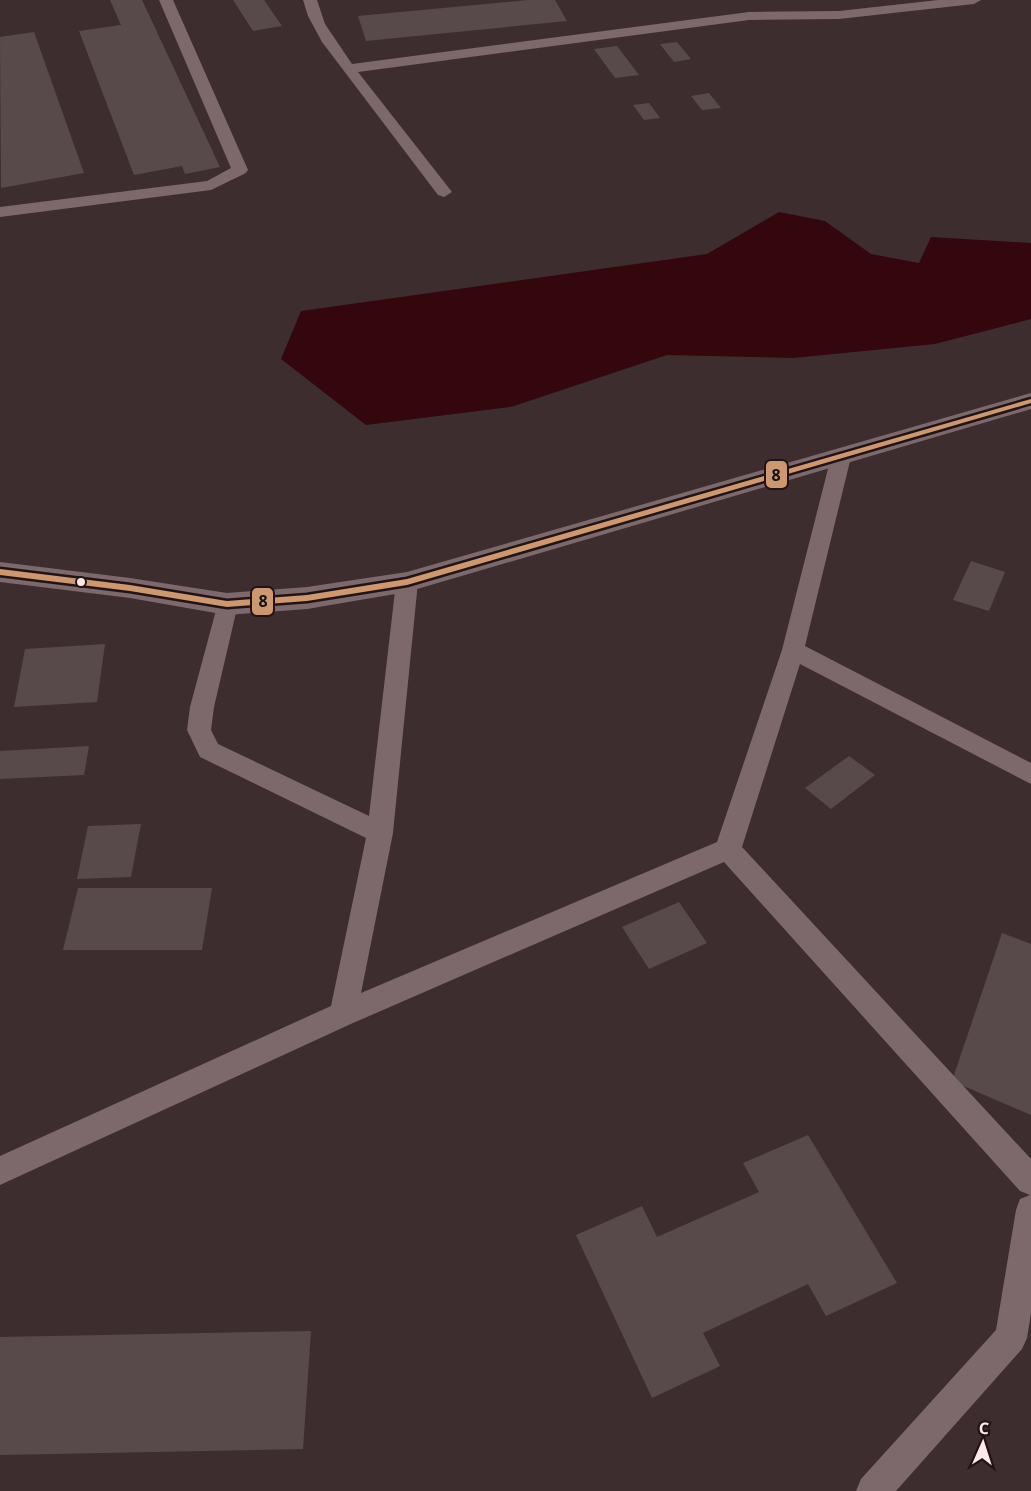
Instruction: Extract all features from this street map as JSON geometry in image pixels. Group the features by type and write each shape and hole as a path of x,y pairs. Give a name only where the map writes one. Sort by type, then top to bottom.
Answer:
{"street":[{"path":"0,572 130,588 227,604 307,598 407,582 1031,401"}],"lane":[{"path":"0,212 211,185 240,170 166,0"},
{"path":"310,0 312,16 385,119 444,192"},
{"path":"349,69 749,16 850,14 974,0"},
{"path":"0,1185 10,1166 343,1014 728,849 793,650 841,457"},
{"path":"343,1014 380,833 407,582"},
{"path":"227,604 202,707 199,730 209,750 380,833"},
{"path":"793,650 1031,774"},
{"path":"728,849 1031,1180"},
{"path":"873,1491 1011,1338 1031,1210"}],"shaded area":[{"path":"779,212 825,221 871,254 919,263 931,237 1031,243 1031,319 935,344 793,358 667,355 511,407 366,425 281,359 301,311 707,254"}],"building":[{"path":"110,0 142,0 220,167 185,174 182,166 134,175 79,31 121,25"},
{"path":"233,0 264,0 282,26 253,31"},
{"path":"528,0 555,0 567,21 366,41 358,16"},
{"path":"34,32 84,173 1,188 0,37"},
{"path":"677,42 691,59 674,62 660,44"},
{"path":"617,46 639,75 615,78 594,49"},
{"path":"709,93 721,108 702,110 691,96"},
{"path":"649,103 660,118 644,120 633,105"},
{"path":"971,561 1005,572 989,611 953,600"},
{"path":"105,644 97,702 14,707 25,649"},
{"path":"89,746 84,775 0,779 0,751"},
{"path":"849,756 875,775 831,809 805,788"},
{"path":"141,824 131,877 77,879 88,826"},
{"path":"78,888 212,888 202,950 63,950"},
{"path":"679,902 707,943 649,969 622,927"},
{"path":"1002,933 1031,944 1031,1115 952,1081"},
{"path":"808,1135 897,1283 826,1316 808,1284 703,1333 720,1366 652,1398 576,1235 642,1206 657,1237 759,1192 743,1163"},
{"path":"311,1331 303,1449 0,1455 0,1337"}],"transit line":[{"name":"8","path":"0,572 130,588 227,604 307,598 407,582 1031,401"}]}
